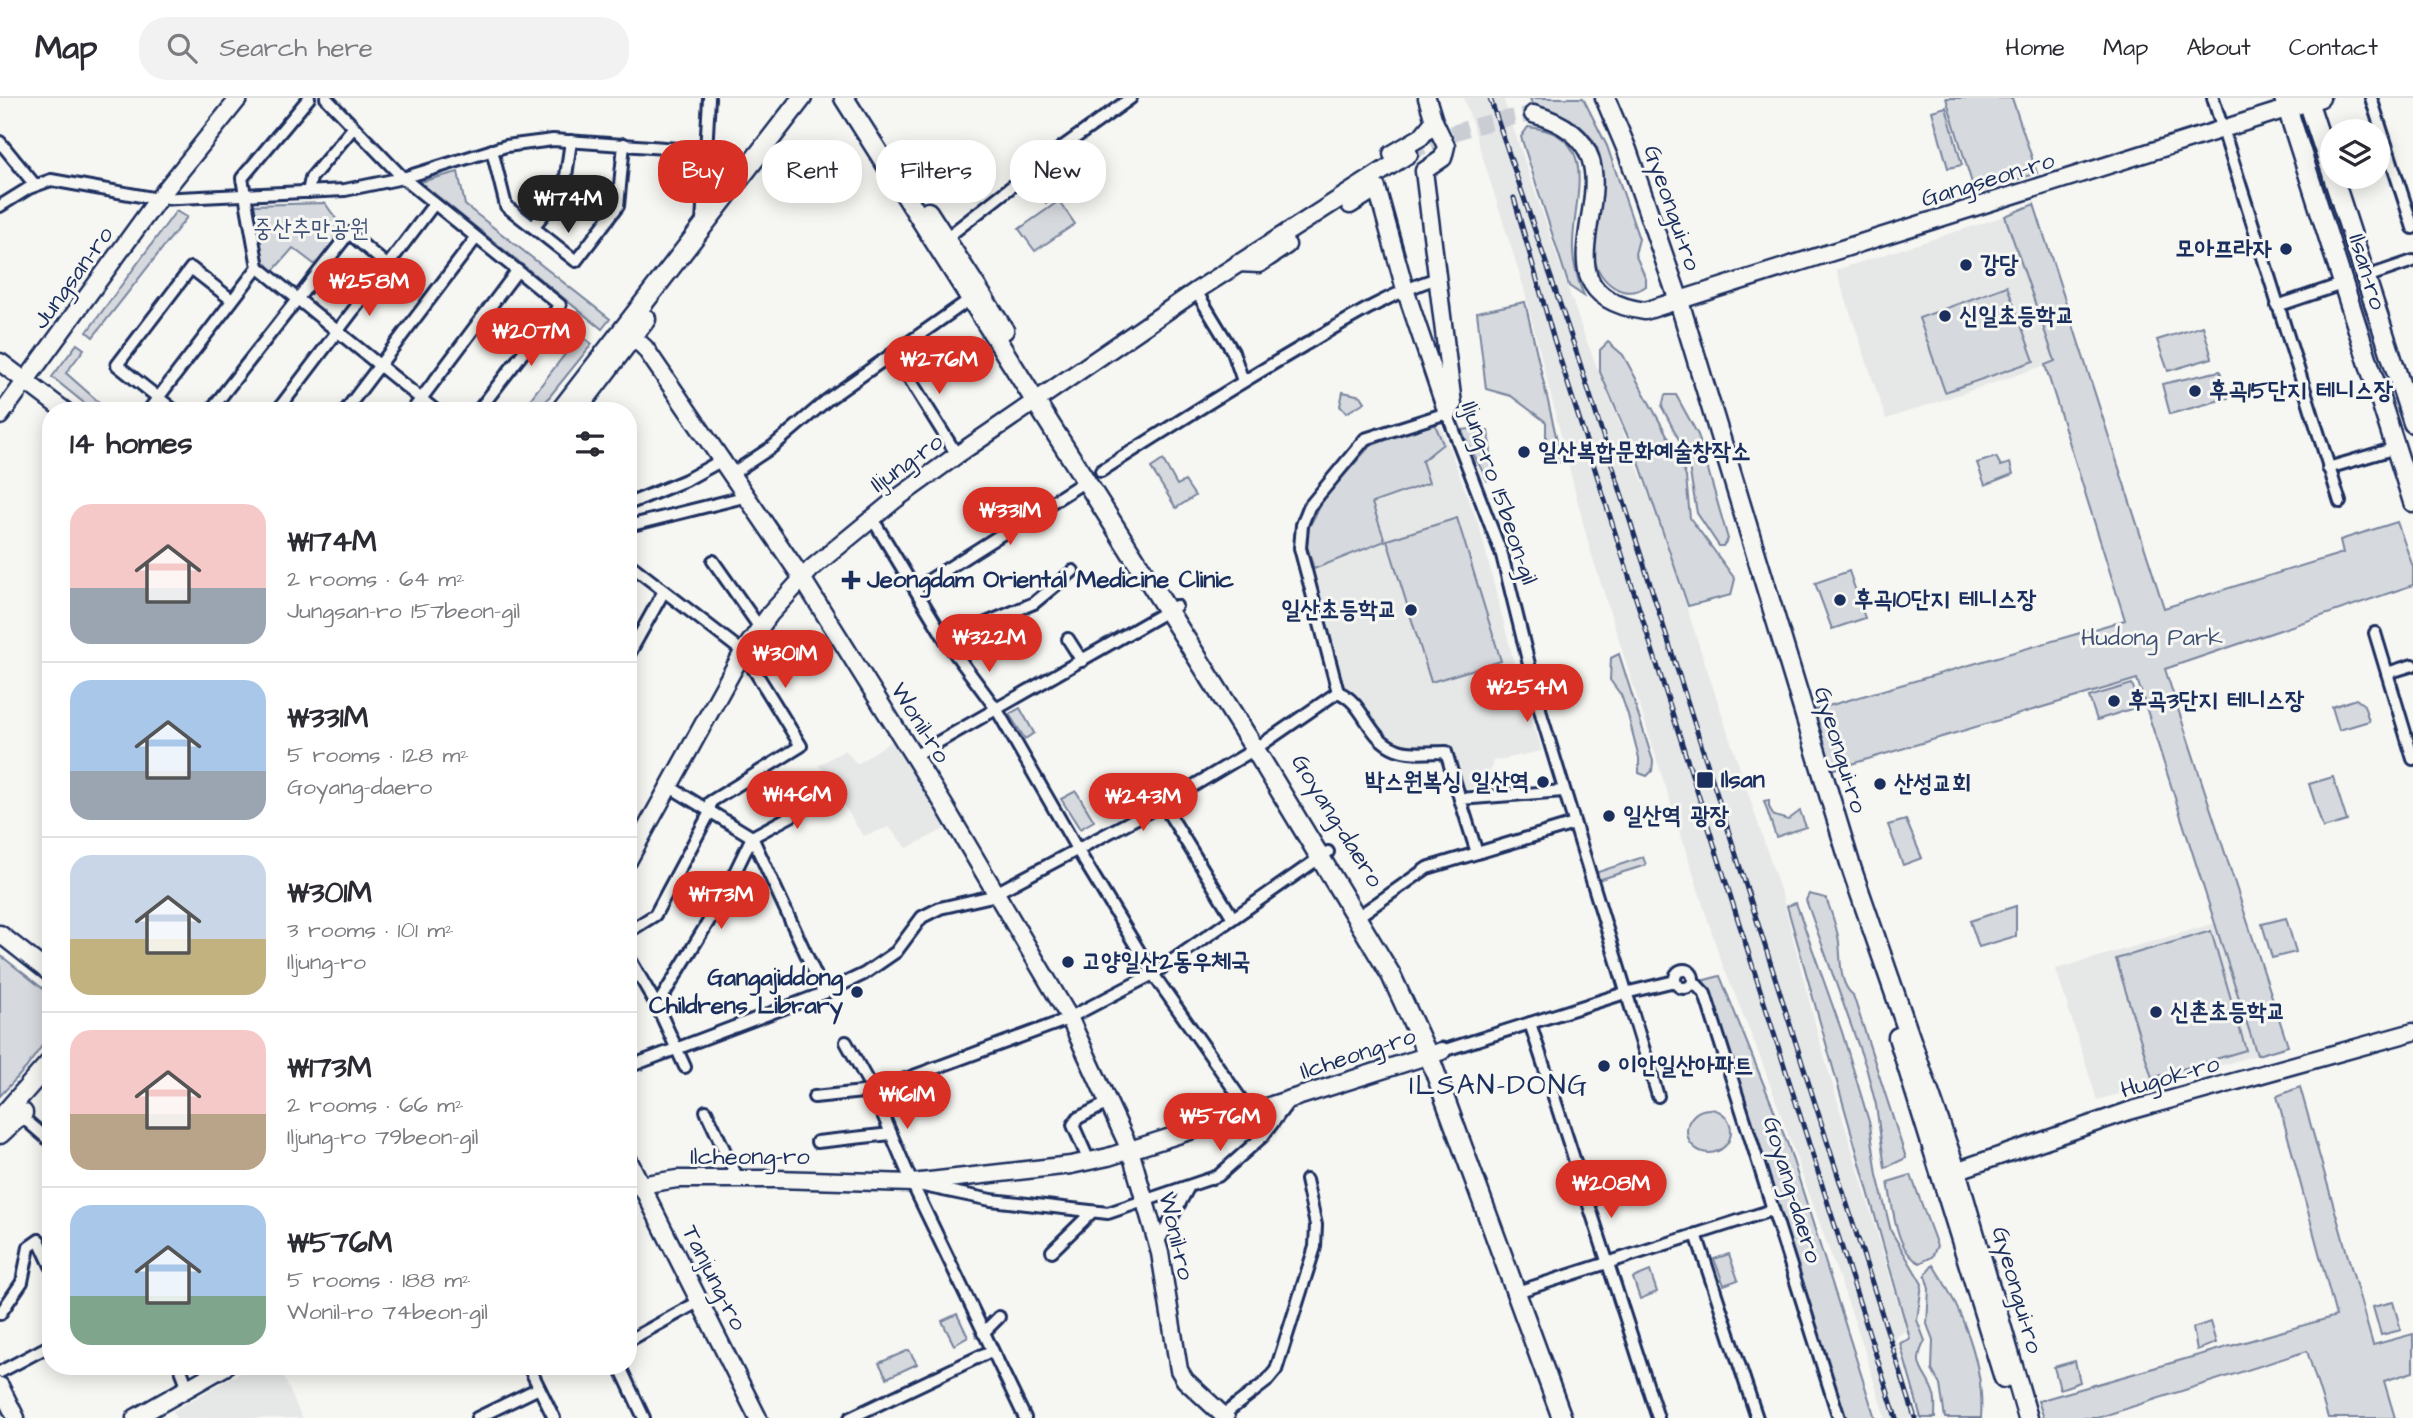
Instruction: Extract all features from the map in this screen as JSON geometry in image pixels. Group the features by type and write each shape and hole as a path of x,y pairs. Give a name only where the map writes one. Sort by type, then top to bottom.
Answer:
{"main road":[{"path":"748,167 802,98"},
{"path":"568,402 629,332 814,98"},
{"name":"Goyang-daero","path":"844,98 975,296 1172,608 1262,744 1435,1053 1569,1418"},
{"name":"Goyang-daero","path":"856,98 940,243"},
{"name":"Gyeongui-ro","path":"1595,98 1619,153 1673,301"},
{"name":"Gyeongui-ro","path":"1605,98 1627,150 1852,870 2028,1418"},
{"name":"Ilsan-ro","path":"2312,99 2320,129"},
{"name":"Ilsan-ro","path":"2286,103 2413,502"},
{"name":"Ilsan-ro","path":"2337,189 2413,423"},
{"path":"582,402 702,225 720,203"},
{"name":"Goyang-daero","path":"1040,397 1094,475 1172,608"},
{"name":"Goyang-daero","path":"1435,1053 1562,1418"},
{"path":"0,1119 42,1071"},
{"path":"0,1135 21,1116 42,1089"},
{"name":"Gyeongui-ro","path":"1949,1173 2017,1418"}],"street":[{"name":"Jungsan-ro","path":"0,416 158,199 239,98"},
{"path":"309,98 242,178 243,196 258,267 425,402"},
{"path":"326,98 403,178 560,305 485,402"},
{"path":"707,140 709,98"},
{"path":"940,243 1061,148 1131,98"},
{"path":"1427,98 1446,146 1443,158 1424,171 1453,404 1447,413 1365,439 1318,492 1302,524 1300,548 1338,692 1352,698 1373,733 1385,744 1398,751 1446,752 1476,853"},
{"path":"2213,98 2340,502"},
{"path":"2371,98 2413,228"},
{"name":"Gangseon-ro","path":"1673,301 2223,129 2286,103 2312,99"},
{"path":"1532,114 1557,121 1576,134 1590,152 1595,175 1584,252 1588,273 1597,288 1612,301 1629,309 1645,311 1673,301"},
{"name":"Iljung-ro","path":"1238,263 1254,244 1421,137 1434,121"},
{"path":"308,192 311,178 354,127"},
{"path":"158,199 354,189 529,142 571,141 658,147"},
{"path":"533,227 564,190 571,141"},
{"path":"0,142 35,185"},
{"path":"492,150 506,206 576,261 618,206 624,144"},
{"name":"Iljung-ro","path":"637,831 670,787 743,652 802,578 872,518 1040,397 1238,263 1409,154"},
{"name":"Jungsan-ro","path":"0,205 35,185 61,181 158,199"},
{"name":"Iljung-ro","path":"1238,263 1259,264 1377,188"},
{"name":"Iljung-ro 15beon-gil","path":"1377,188 1405,289 1447,413 1502,555 1528,669 1563,791 1658,1096"},
{"path":"702,225 703,203"},
{"path":"284,402 434,204"},
{"path":"217,402 349,233 388,266"},
{"path":"352,402 476,238"},
{"path":"2366,276 2413,261"},
{"path":"156,402 258,267"},
{"path":"164,402 117,365 191,268 232,300"},
{"path":"419,402 517,271"},
{"path":"916,588 1243,381 1405,289 1437,278"},
{"path":"2277,306 2345,282"},
{"path":"1196,291 1233,352 1243,381"},
{"path":"637,500 772,447 827,400 975,296"},
{"name":"Wonil-ro","path":"629,332 728,466 802,578 914,756 1069,1017 1130,1150 1158,1243 1180,1370 1185,1380 1225,1417"},
{"path":"894,354 957,455"},
{"path":"0,362 54,402"},
{"path":"2328,468 2396,448"},
{"path":"637,524 748,496"},
{"path":"872,518 950,647 997,710 1153,974 1250,1112"},
{"path":"713,561 760,628"},
{"path":"637,570 743,652 801,746 710,802 710,812 655,915 637,926"},
{"path":"950,647 972,629 1034,603 1073,571"},
{"path":"637,640 664,591"},
{"path":"914,756 1172,608"},
{"path":"2375,633 2413,759"},
{"path":"1068,639 1082,661"},
{"path":"2387,673 2413,665"},
{"name":"Goyang-daero","path":"1262,744 1338,692"},
{"path":"637,1063 824,993 864,974 896,952 922,917 940,908 964,905 996,893 1163,804 1262,744"},
{"path":"670,787 752,837 824,993"},
{"path":"1460,799 1563,791"},
{"path":"657,1006 721,901 752,837 826,797"},
{"path":"1163,804 1233,918"},
{"path":"1359,915 1427,868 1574,824"},
{"path":"814,1097 873,1091 1069,1017 1153,974 1324,855"},
{"path":"0,934 42,967"},
{"path":"637,972 657,1006 685,1068"},
{"name":"Goyang-daero","path":"1626,993 1675,981 1684,988 1693,981 1705,994 1839,1418"},
{"path":"1435,1053 1626,993"},
{"path":"1530,1023 1658,1418"},
{"name":"Hugok-ro","path":"1949,1173 2129,1111 2413,1032"},
{"path":"846,1042 873,1091 912,1183 990,1351 1025,1418"},
{"name":"Ilcheong-ro","path":"637,1185 677,1179 738,1178 912,1183 1089,1161 1435,1053"},
{"path":"912,1183 926,1189 991,1200 1108,1213 1218,1176 1263,1136 1290,1100"},
{"path":"1089,1161 1073,1125 1078,1118 1108,1103"},
{"path":"706,1111 738,1178"},
{"path":"21,1116 42,1134"},
{"path":"817,1142 891,1135"},
{"path":"1225,1417 1276,1370 1315,1247 1316,1225 1306,1180"},
{"path":"1158,1243 1188,1188"},
{"name":"Tanjung-ro","path":"637,1190 700,1301 758,1418"},
{"path":"1523,1290 1772,1210"},
{"path":"1052,1251 1090,1213"},
{"path":"1696,1234 1756,1418"},
{"path":"0,1314 22,1282 29,1247 39,1240 42,1246"},
{"path":"637,1337 700,1301"},
{"path":"983,1333 999,1317"},
{"path":"0,1371 42,1350"},
{"path":"850,1418 990,1351"},
{"path":"183,1375 188,1388"},
{"path":"135,1418 211,1375"},
{"path":"533,1375 554,1418"},
{"path":"624,1375 644,1418"},
{"path":"0,1386 16,1418"},
{"path":"477,1418 539,1388"}],"shaded area":[{"path":"1464,98 1503,98 1583,332 1654,509 1783,899 1819,1039 1906,1330 1895,1338 1918,1418 1885,1418 1862,1342 1761,1059 1720,958 1589,546 1523,285"},
{"name":"신일초등학교","path":"2005,216 2055,362 1886,419 1836,270"},
{"name":"일산초등학교","path":"1438,419 1480,529 1517,675 1542,751 1493,761 1486,785 1463,790 1447,748 1398,746 1375,731 1354,696 1342,690 1304,549 1306,526 1312,510 1367,442"},
{"path":"893,740 947,828 907,848 889,827 863,836 819,765 845,750 857,764"},
{"name":"신촌초등학교","path":"2216,923 2257,1055 2097,1100 2056,969"},
{"path":"236,1375 283,1375 302,1418 176,1418 173,1411"}],"green space":[{"path":"1530,98 1583,98 1607,146 1639,239 1635,254 1646,279 1646,286 1628,292 1610,285 1603,278 1594,259 1593,249 1602,173 1597,148 1578,124 1561,114 1532,104"},
{"path":"1946,98 2012,98 2037,173 1975,193"},
{"path":"1946,107 1962,165 1948,168 1932,111"},
{"path":"1528,127 1551,132 1566,141 1575,154 1578,187 1573,257 1584,296 1569,286 1521,137"},
{"path":"458,172 465,205 610,319 602,329 420,182"},
{"name":"중산추만공원","path":"325,203 343,229 318,267 293,248 273,271 264,261 252,205"},
{"path":"1056,203 1060,203 1075,224 1035,251 1019,229"},
{"name":"Hudong Park","path":"2034,204 2164,608 2343,553 2340,540 2397,522 2413,567 2413,585 2165,669 2288,1046 2257,1055 2137,679 1831,770 1811,711 2125,620 2045,365 2055,361 2005,216"},
{"path":"176,211 187,217 93,337 87,332"},
{"path":"2007,286 2034,361 1945,392 1919,318"},
{"path":"1525,302 1562,462 1546,464 1546,422 1511,396 1486,389 1477,312"},
{"path":"2203,326 2212,358 2168,371 2157,340"},
{"path":"580,335 592,344 545,402 528,402"},
{"path":"1608,342 1623,355 1678,455 1686,477 1690,518 1735,579 1731,595 1688,606 1640,465 1600,372 1600,350"},
{"path":"77,344 84,349 66,373 99,402 83,402 52,377"},
{"name":"후곡15단지 테니스장","path":"2220,371 2228,398 2170,414 2162,384"},
{"path":"1343,392 1361,396 1365,402 1346,413 1340,406"},
{"path":"1665,395 1676,395 1698,435 1728,539 1723,546 1719,546 1697,513 1687,455 1662,407"},
{"path":"1434,422 1443,444 1422,461 1429,483 1372,503 1385,541 1314,569 1307,546 1309,527 1325,497 1370,446"},
{"path":"1479,428 1488,431 1493,466 1487,480 1461,430"},
{"path":"1996,457 2001,466 2010,463 2013,474 1985,485 1977,463"},
{"path":"1163,460 1177,485 1185,481 1195,496 1176,508 1151,468"},
{"path":"1457,518 1501,661 1431,682 1387,540"},
{"name":"후곡10단지 테니스장","path":"1849,571 1865,618 1832,629 1815,583"},
{"path":"1619,654 1653,761 1652,771 1647,776 1639,773 1639,758 1628,715 1621,695 1610,680 1611,658"},
{"name":"후곡3단지 테니스장","path":"2132,684 2140,706 2097,720 2089,697"},
{"path":"2356,699 2364,705 2369,721 2339,730 2332,707"},
{"path":"1020,708 1034,733 1025,739 1009,714"},
{"path":"2333,777 2347,821 2323,828 2309,784"},
{"path":"1076,791 1094,821 1080,829 1061,799"},
{"path":"1769,800 1774,816 1788,820 1800,811 1806,827 1776,837 1764,801"},
{"path":"1906,820 1922,858 1903,865 1888,825"},
{"path":"1643,857 1646,865 1598,880 1595,873"},
{"path":"1809,894 1826,898 1828,903 1838,936 1844,983 1853,995 1906,1158 1885,1168 1876,1105 1866,1067 1806,900"},
{"path":"1796,903 1842,1032 1870,1125 1877,1175 1891,1231 1922,1284 1917,1320 1925,1341 1919,1364 1934,1395 1935,1418 1921,1418 1900,1343 1910,1339 1787,906"},
{"path":"2016,906 2016,936 1979,947 1970,921"},
{"path":"2286,918 2296,952 2272,958 2262,924"},
{"path":"2211,931 2246,1050 2152,1078 2116,959"},
{"path":"0,955 42,988 42,1046 0,1096"},
{"path":"1720,976 1788,1145 1875,1418 1846,1418 1701,981"},
{"path":"2300,1087 2373,1345 2413,1334 2413,1372 2384,1381 2395,1418 2328,1418 2307,1351 2097,1418 2044,1418 2038,1401 2336,1316 2277,1096"},
{"path":"1709,1109 1724,1116 1731,1131 1724,1146 1709,1153 1694,1146 1687,1131 1694,1116"},
{"path":"1911,1175 1937,1246 1932,1257 1920,1263 1905,1249 1900,1238 1888,1182"},
{"path":"1729,1254 1738,1280 1724,1285 1714,1259"},
{"path":"1933,1265 1953,1300 1969,1338 1979,1378 1981,1418 1945,1418 1940,1385 1932,1370 1933,1340 1927,1324 1929,1289 1925,1275"},
{"path":"1650,1271 1657,1292 1640,1299 1633,1278"},
{"path":"2393,1302 2401,1330 2381,1335 2373,1307"},
{"path":"957,1314 968,1337 954,1345 942,1321"},
{"path":"2210,1322 2216,1343 2197,1350 2193,1328"},
{"path":"909,1350 917,1364 887,1378 879,1363"},
{"path":"2075,1361 2080,1382 2060,1389 2054,1367"}],"tunnel":[{"path":"1409,154 1438,139 1469,128 1533,114"}],"railway":[{"path":"1490,98 1577,354 1915,1418"},
{"path":"1514,198 1554,340 1896,1418"}],"place":[{"name":"모아프라자","path":"2286,249"},
{"name":"강당","path":"1966,265"},
{"name":"신일초등학교","path":"1945,316"},
{"name":"후곡15단지 테니스장","path":"2195,391"},
{"name":"일산복합문화예술창작소","path":"1524,452"},
{"name":"Jeongdam Oriental Medicine Clinic","path":"851,580"},
{"name":"후곡10단지 테니스장","path":"1840,600"},
{"name":"일산초등학교","path":"1411,610"},
{"name":"후곡3단지 테니스장","path":"2114,701"},
{"name":"Ilsan","path":"1705,780"},
{"name":"박스원복싱 일산역","path":"1543,782"},
{"name":"산성교회","path":"1880,784"},
{"name":"일산역 광장","path":"1609,816"},
{"name":"고양일산2동우체국","path":"1068,962"},
{"name":"Gangajiddong Childrens Library","path":"857,992"},
{"name":"신촌초등학교","path":"2156,1012"},
{"name":"이안일산아파트","path":"1604,1066"}],"district":[{"name":"ILSAN-DONG","path":"1499,1085"}]}
